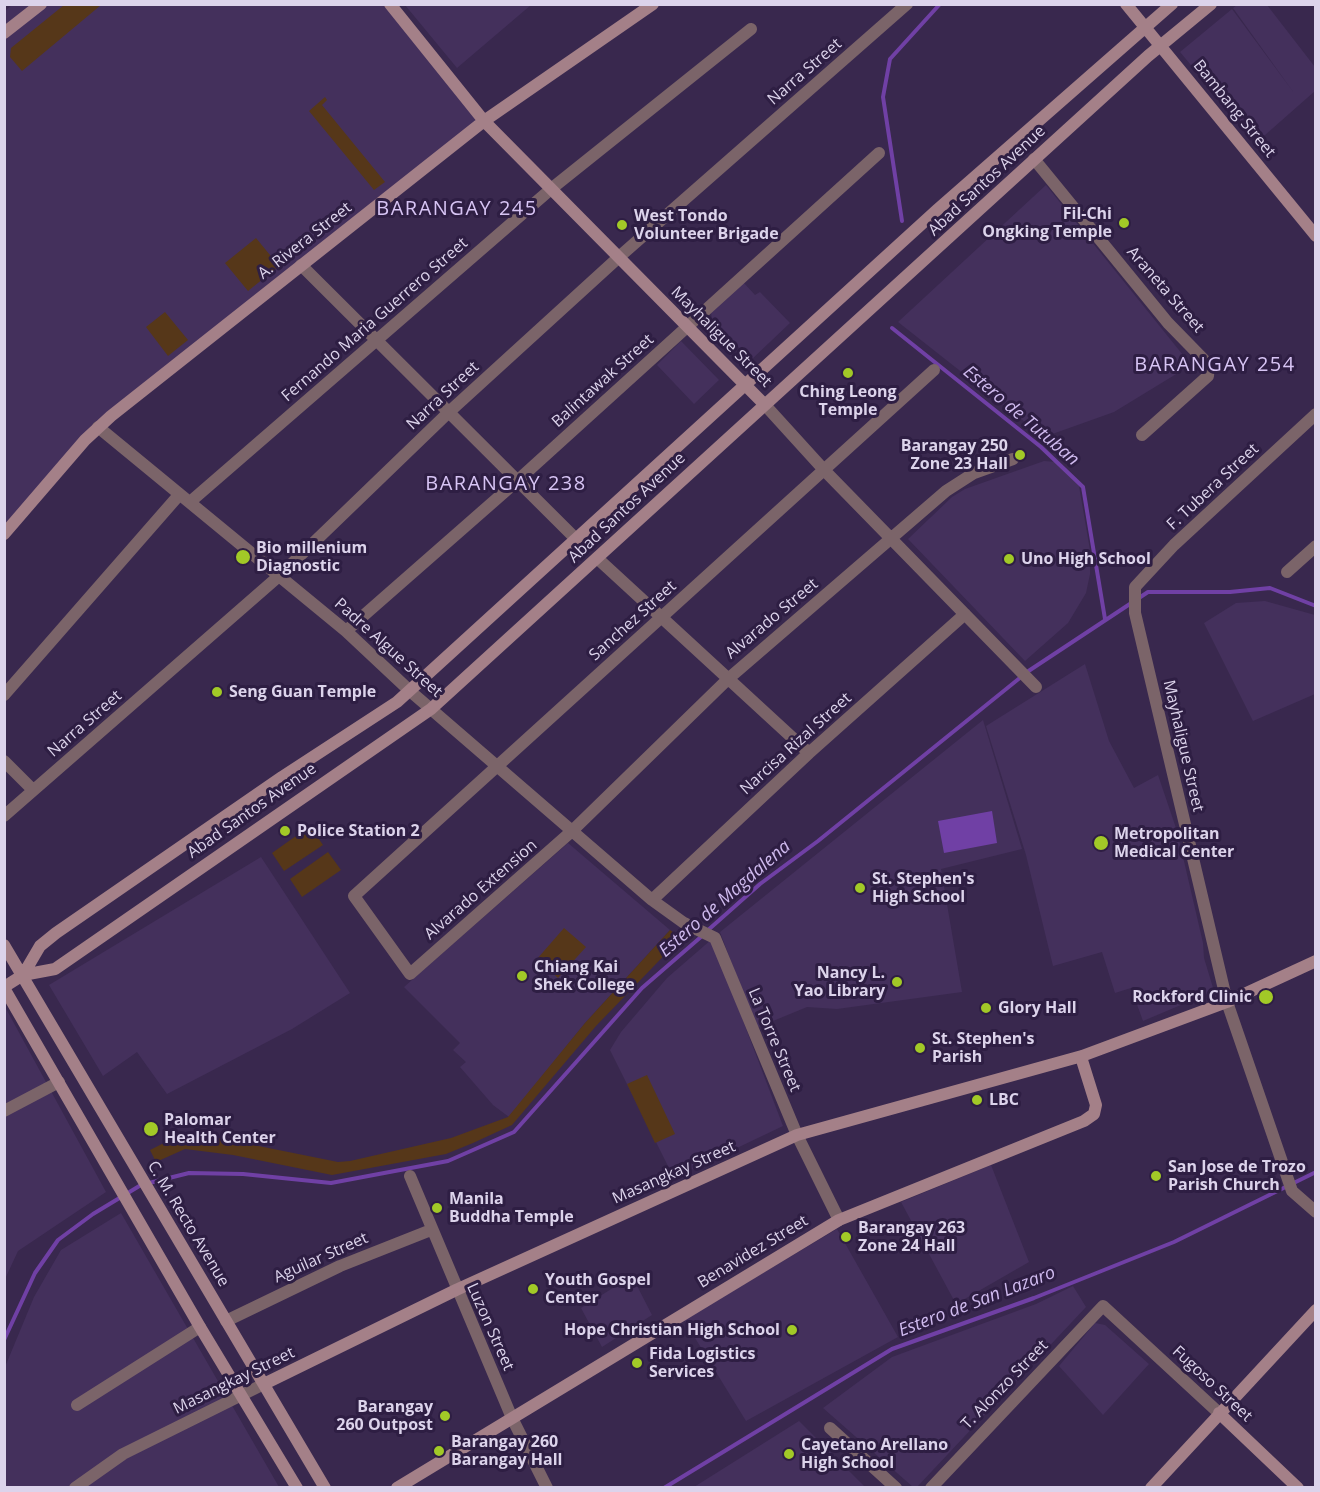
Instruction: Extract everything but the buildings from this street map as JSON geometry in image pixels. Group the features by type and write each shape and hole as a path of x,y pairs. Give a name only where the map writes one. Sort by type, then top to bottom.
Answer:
{"main road":[{"path":"4,33 41,4"},
{"name":"Mayhaligue Street","path":"390,4 484,121 765,405"},
{"name":"A. Rivera Street","path":"4,534 98,427 484,121 653,4"},
{"name":"Bambang Street","path":"1126,4 1316,236"},
{"name":"Abad Santos Avenue","path":"23,975 40,946 56,933 410,691 937,210 1172,4"},
{"name":"Abad Santos Avenue","path":"4,988 23,975 55,969 431,709 1160,45 1211,4"},
{"name":"C. M. Recto Avenue","path":"4,945 325,1488"},
{"name":"Masangkay Street","path":"264,1384 456,1290 797,1135 1081,1057 1227,1002 1316,962"},
{"path":"4,988 200,1327 297,1488"},
{"name":"Benavidez Street","path":"397,1488 839,1220 1084,1121 1094,1114 1096,1105 1081,1057"},
{"path":"1151,1488 1316,1310"},
{"name":"Fugoso Street","path":"1219,1413 1298,1488"}],"street":[{"name":"Narra Street","path":"4,816 279,576 449,412 619,258 907,4"},
{"name":"Fernando Maria Guerrero Street","path":"4,695 185,498 376,340 551,189 752,29"},
{"name":"Balintawak Street","path":"346,631 517,481 879,153"},
{"name":"Araneta Street","path":"1034,159 1168,322 1209,365 1208,376 1142,435"},
{"path":"301,266 576,539"},
{"name":"Sanchez Street","path":"410,974 354,896 825,471 934,369"},
{"name":"Mayhaligue Street","path":"765,405 825,471 893,538 1033,684"},
{"name":"F. Tubera Street","path":"1135,587 1174,545 1316,414"},
{"name":"Padre Algue Street","path":"98,427 346,631 410,691 652,900"},
{"name":"Alvarado Street","path":"572,831 728,678 946,490 974,473 1013,459"},
{"path":"1287,572 1316,546"},
{"path":"597,558 808,753"},
{"name":"Mayhaligue Street","path":"1135,587 1135,613 1227,1002 1292,1191 1311,1208"},
{"name":"Narcisa Rizal Street","path":"652,900 808,753 965,614"},
{"path":"4,761 33,790"},
{"name":"Alvarado Extension","path":"410,974 572,831"},
{"name":"La Torre Street","path":"652,900 690,926 715,938 797,1135 839,1220"},
{"path":"4,1112 59,1082"},
{"name":"Luzon Street","path":"410,1176 456,1290 512,1418 547,1488"},
{"name":"Aguilar Street","path":"226,1321 340,1266 431,1230"},
{"name":"Fugoso Street","path":"1103,1306 1219,1413"},
{"name":"T. Alonzo Street","path":"931,1488 1103,1306"},
{"path":"76,1405 200,1327"},
{"name":"Masangkay Street","path":"75,1488 123,1454 264,1384"},
{"path":"830,1428 896,1488"}],"shaded area":[{"path":"13,4 386,5 481,121 110,414 5,531 5,11"},
{"path":"64,5 101,5 22,71 10,57 11,48"},
{"path":"405,5 531,5 457,68"},
{"path":"1237,5 1267,5 1315,67 1315,91 1256,143 1180,52 1232,9 1294,93 1233,8"},
{"path":"325,97 327,100 322,105 385,182 374,190 309,111"},
{"path":"1046,185 1191,365 1114,412 1044,437 898,322"},
{"path":"256,238 279,266 248,291 225,263"},
{"path":"743,282 755,295 760,292 790,323 751,360 712,320 711,312"},
{"path":"165,312 188,340 168,356 146,327"},
{"path":"681,341 719,380 694,404 657,365"},
{"name":"Uno High School","path":"1044,461 1056,462 1079,486 1090,550 1090,574 1086,593 1068,623 1025,661 908,539 952,497 965,489"},
{"path":"1265,601 1315,615 1315,694 1253,721 1204,623 1236,603"},
{"name":"Metropolitan Medical Center","path":"1085,664 1109,741 1134,788 1158,775 1177,831 1203,943 1204,958 1214,991 1143,1021 1131,988 1115,993 1102,952 1053,966 1026,855 986,726"},
{"name":"St. Stephen's High School","path":"983,720 1022,849 941,869 962,992 837,1009 807,1007 756,1028 720,932"},
{"path":"992,811 997,843 944,853 938,821"},
{"path":"310,826 323,845 284,871 272,853"},
{"name":"Chiang Kai Shek College","path":"568,843 670,930 585,1023 509,1117 493,1105 460,1067 466,1062 453,1050 460,1043 404,987"},
{"path":"328,852 341,870 302,897 290,879"},
{"path":"261,857 350,993 292,1029 167,1094 137,1052 103,1076 49,985"},
{"path":"564,928 586,947 558,978 537,959"},
{"path":"670,930 681,938 596,1026 512,1125 473,1143 446,1154 332,1175 233,1155 185,1149 156,1162 150,1150 174,1138 194,1133 338,1162 350,1161 451,1138 508,1117 585,1023"},
{"path":"712,939 783,1126 674,1178 610,1050 621,1032 667,978"},
{"path":"4,1005 106,1192 18,1251 5,1279"},
{"path":"647,1075 675,1134 655,1143 627,1084"},
{"path":"991,1165 1029,1262 956,1304 901,1202"},
{"path":"121,1213 279,1487 5,1488 5,1367 34,1297 61,1250"},
{"name":"Hope Christian High School","path":"837,1229 898,1337 746,1421 684,1320"},
{"path":"632,1276 652,1315 602,1347 581,1308"},
{"path":"1073,1286 1086,1307 917,1487 913,1487 823,1408 892,1357 1036,1304"},
{"path":"1095,1323 1105,1325 1149,1364 1103,1415 1059,1366"},
{"name":"Cayetano Arellano High School","path":"799,1421 865,1487 694,1487"}],"waterway":[{"name":"Estero de Tutuban","path":"902,221 883,97 890,59 940,4"},
{"name":"Estero de Tutuban","path":"892,328 1041,447 1083,487 1105,619"},
{"name":"Estero de Magdalena","path":"1027,672 1148,592 1230,592 1270,588 1316,606"},
{"name":"Estero de Magdalena","path":"707,931 760,884 818,841 1021,677"},
{"name":"Estero de Magdalena","path":"4,1340 35,1273 58,1240 93,1214 141,1185 189,1173 243,1174 331,1183 448,1161 514,1132 642,988 702,936"},
{"name":"Estero de San Lazaro","path":"664,1488 892,1349 1034,1298 1174,1242 1316,1172"}],"place":[{"name":"Fil-Chi Ongking Temple","path":"1124,223"},
{"name":"West Tondo Volunteer Brigade","path":"622,225"},
{"name":"Ching Leong Temple","path":"848,373"},
{"name":"Barangay 250 Zone 23 Hall","path":"1020,455"},
{"name":"Bio millenium Diagnostic","path":"243,557"},
{"name":"Uno High School","path":"1009,559"},
{"name":"Seng Guan Temple","path":"217,692"},
{"name":"Police Station 2","path":"285,831"},
{"name":"Metropolitan Medical Center","path":"1101,843"},
{"name":"St. Stephen's High School","path":"860,888"},
{"name":"Chiang Kai Shek College","path":"522,976"},
{"name":"Nancy L. Yao Library","path":"897,982"},
{"name":"Rockford Clinic","path":"1266,997"},
{"name":"Glory Hall","path":"986,1008"},
{"name":"St. Stephen's Parish","path":"920,1048"},
{"name":"LBC","path":"977,1100"},
{"name":"Palomar Health Center","path":"151,1129"},
{"name":"San Jose de Trozo Parish Church","path":"1156,1176"},
{"name":"Manila Buddha Temple","path":"437,1208"},
{"name":"Barangay 263 Zone 24 Hall","path":"846,1237"},
{"name":"Youth Gospel Center","path":"533,1289"},
{"name":"Hope Christian High School","path":"792,1330"},
{"name":"Fida Logistics Services","path":"637,1363"},
{"name":"Barangay 260 Outpost","path":"445,1416"},
{"name":"Barangay 260 Barangay Hall","path":"439,1451"},
{"name":"Cayetano Arellano High School","path":"789,1454"}],"district":[{"name":"BARANGAY 245","path":"457,209"},
{"name":"BARANGAY 254","path":"1215,365"},
{"name":"BARANGAY 238","path":"506,484"}]}
